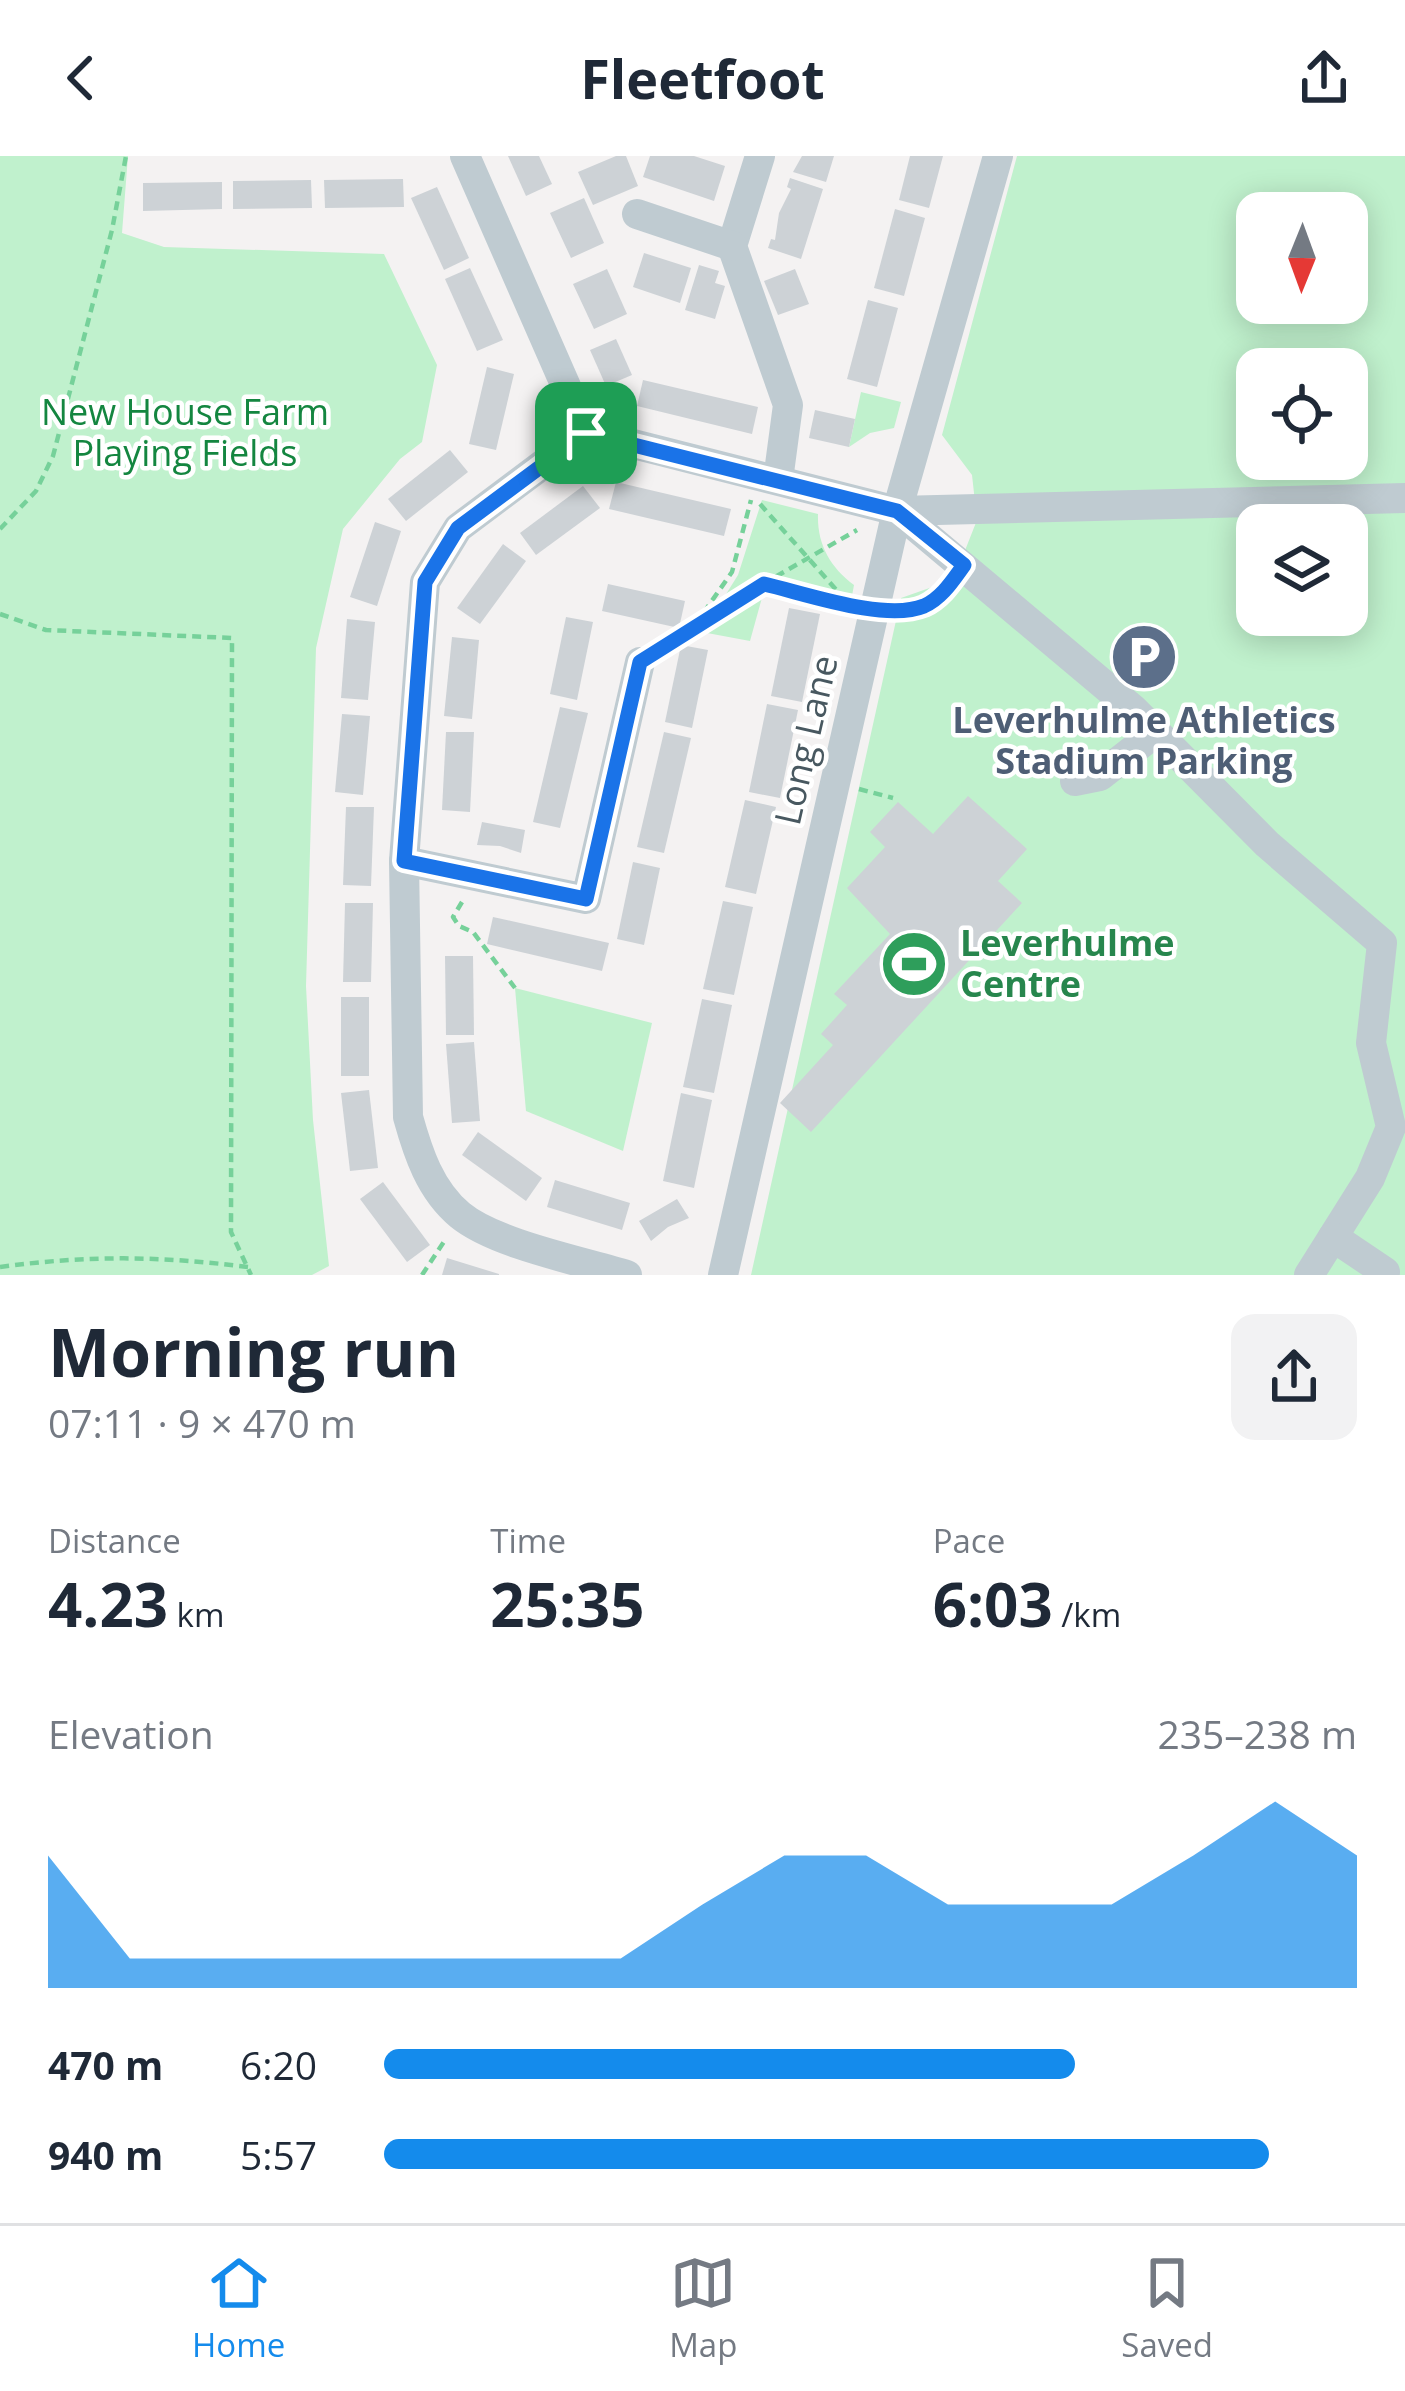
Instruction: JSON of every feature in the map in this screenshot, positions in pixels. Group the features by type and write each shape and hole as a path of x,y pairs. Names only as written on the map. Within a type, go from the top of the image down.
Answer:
{"street":[{"path":"465,156 586,433 765,488 895,510 1405,498"},
{"path":"760,156 732,246 788,405 765,488"},
{"name":"Long Lane","path":"723,1275 836,782 862,606 895,510 998,156"},
{"path":"637,214 732,246"},
{"path":"586,433 458,528 425,582 404,861 408,1117 418,1155 434,1185 460,1215 494,1234 627,1275"},
{"path":"895,510 1156,732 1268,844 1382,943 1371,1043 1391,1127 1370,1178 1309,1275"},
{"path":"404,861 586,899 640,662"},
{"path":"1075,781 1100,776 1156,732"},
{"path":"1333,1237 1385,1272"}],"path":[{"path":"0,528 36,491 53,456 112,230 125,156"},
{"path":"765,488 808,559 862,606"},
{"path":"691,630 732,572 765,488"},
{"path":"640,662 895,510"},
{"path":"764,584 897,610 928,604 964,565"},
{"path":"0,614 46,630 232,638 231,1232 249,1271"},
{"path":"836,782 892,798"},
{"path":"473,875 467,898 453,916 459,926 473,932 515,988"},
{"path":"422,1275 460,1215"},
{"path":"0,1267 65,1258 162,1256 249,1271"}],"green space":[{"name":"New House Farm Playing Fields","path":"0,156 128,156 122,233 164,247 384,254 437,365 422,442 400,459 343,529 316,648 306,986 313,1120 329,1266 312,1275 0,1275"},
{"path":"1017,156 1405,156 1405,1275 751,1275 901,598 938,585 964,553 977,520 972,475 942,435"},
{"path":"861,392 901,402 894,428 870,433 849,447"},
{"path":"762,500 818,514 827,554 854,585 849,612 763,594 750,641 691,630 723,599 738,575"},
{"path":"515,988 652,1023 623,1151 526,1111"}],"building":[{"path":"508,156 539,156 552,184 526,196"},
{"path":"626,156 638,186 593,205 578,172"},
{"path":"650,156 694,156 725,166 714,201 643,177"},
{"path":"802,156 834,156 826,182 793,172"},
{"path":"910,156 943,156 929,208 899,200"},
{"path":"790,178 823,189 801,259 768,248 771,239 775,240"},
{"path":"403,179 404,207 325,208 324,180"},
{"path":"311,180 312,208 233,209 233,181"},
{"path":"222,182 222,209 143,211 143,183"},
{"path":"437,187 469,258 444,270 411,198"},
{"path":"584,198 604,243 571,258 550,213"},
{"path":"895,209 925,218 904,296 874,288"},
{"path":"644,253 691,268 680,303 633,287"},
{"path":"699,265 719,271 715,283 725,286 715,319 685,310"},
{"path":"470,268 503,340 477,351 445,279"},
{"path":"607,269 627,314 594,329 573,284"},
{"path":"795,269 809,304 778,315 764,281"},
{"path":"868,300 898,308 877,387 847,379"},
{"path":"616,339 632,375 606,386 590,350"},
{"path":"487,367 514,374 496,450 469,444"},
{"path":"643,380 758,407 752,434 637,406"},
{"path":"815,410 855,419 849,447 809,438"},
{"path":"450,450 468,472 406,521 388,499"},
{"path":"616,482 731,509 724,536 609,509"},
{"path":"583,486 600,508 536,555 520,533"},
{"path":"375,522 401,531 377,606 350,597"},
{"path":"503,544 526,561 480,624 457,608"},
{"path":"608,584 685,601 679,628 602,611"},
{"path":"789,608 820,614 802,702 771,696"},
{"path":"566,617 593,622 577,700 550,694"},
{"path":"347,619 375,622 368,700 341,698"},
{"path":"452,637 479,640 472,719 444,716"},
{"path":"681,645 708,650 692,728 665,722"},
{"path":"767,704 798,710 780,798 749,792"},
{"path":"560,707 588,713 560,828 533,822"},
{"path":"342,714 370,716 363,795 335,792"},
{"path":"446,732 474,732 470,812 442,810"},
{"path":"664,732 691,738 664,853 637,847"},
{"name":"Leverhulme Centre","path":"968,796 1027,849 998,881 1022,903 811,1132 780,1103 833,1045 821,1034 847,1005 834,994 890,934 847,888 885,847 870,832 898,802 933,834"},
{"path":"745,800 776,807 756,894 725,887"},
{"path":"346,807 374,807 371,886 343,885"},
{"path":"482,822 525,830 521,853 477,845"},
{"path":"633,862 660,868 644,945 617,939"},
{"path":"723,901 753,907 734,995 703,989"},
{"path":"345,903 373,903 371,982 343,982"},
{"path":"493,917 609,943 602,971 487,944"},
{"path":"445,956 473,956 474,1035 446,1035"},
{"path":"341,997 369,997 369,1076 341,1076"},
{"path":"702,999 732,1005 714,1093 683,1087"},
{"path":"474,1042 480,1121 452,1123 446,1044"},
{"path":"369,1090 378,1168 350,1171 341,1093"},
{"path":"681,1093 712,1100 694,1188 663,1181"},
{"path":"478,1132 542,1178 526,1201 462,1155"},
{"path":"555,1180 630,1203 622,1230 547,1207"},
{"path":"383,1182 430,1245 407,1262 360,1199"},
{"path":"677,1199 689,1218 651,1241 639,1221"},
{"path":"447,1258 499,1274 499,1275 442,1275"}],"place":[{"name":"Leverhulme Athletics Stadium Parking","path":"1144,657"},
{"name":"Leverhulme Centre","path":"914,964"}],"route":[{"path":"586,433 897,511 964,565 945,590 913,609 875,609 764,584 640,662 586,899 404,861 425,582 458,528 586,433"}]}
